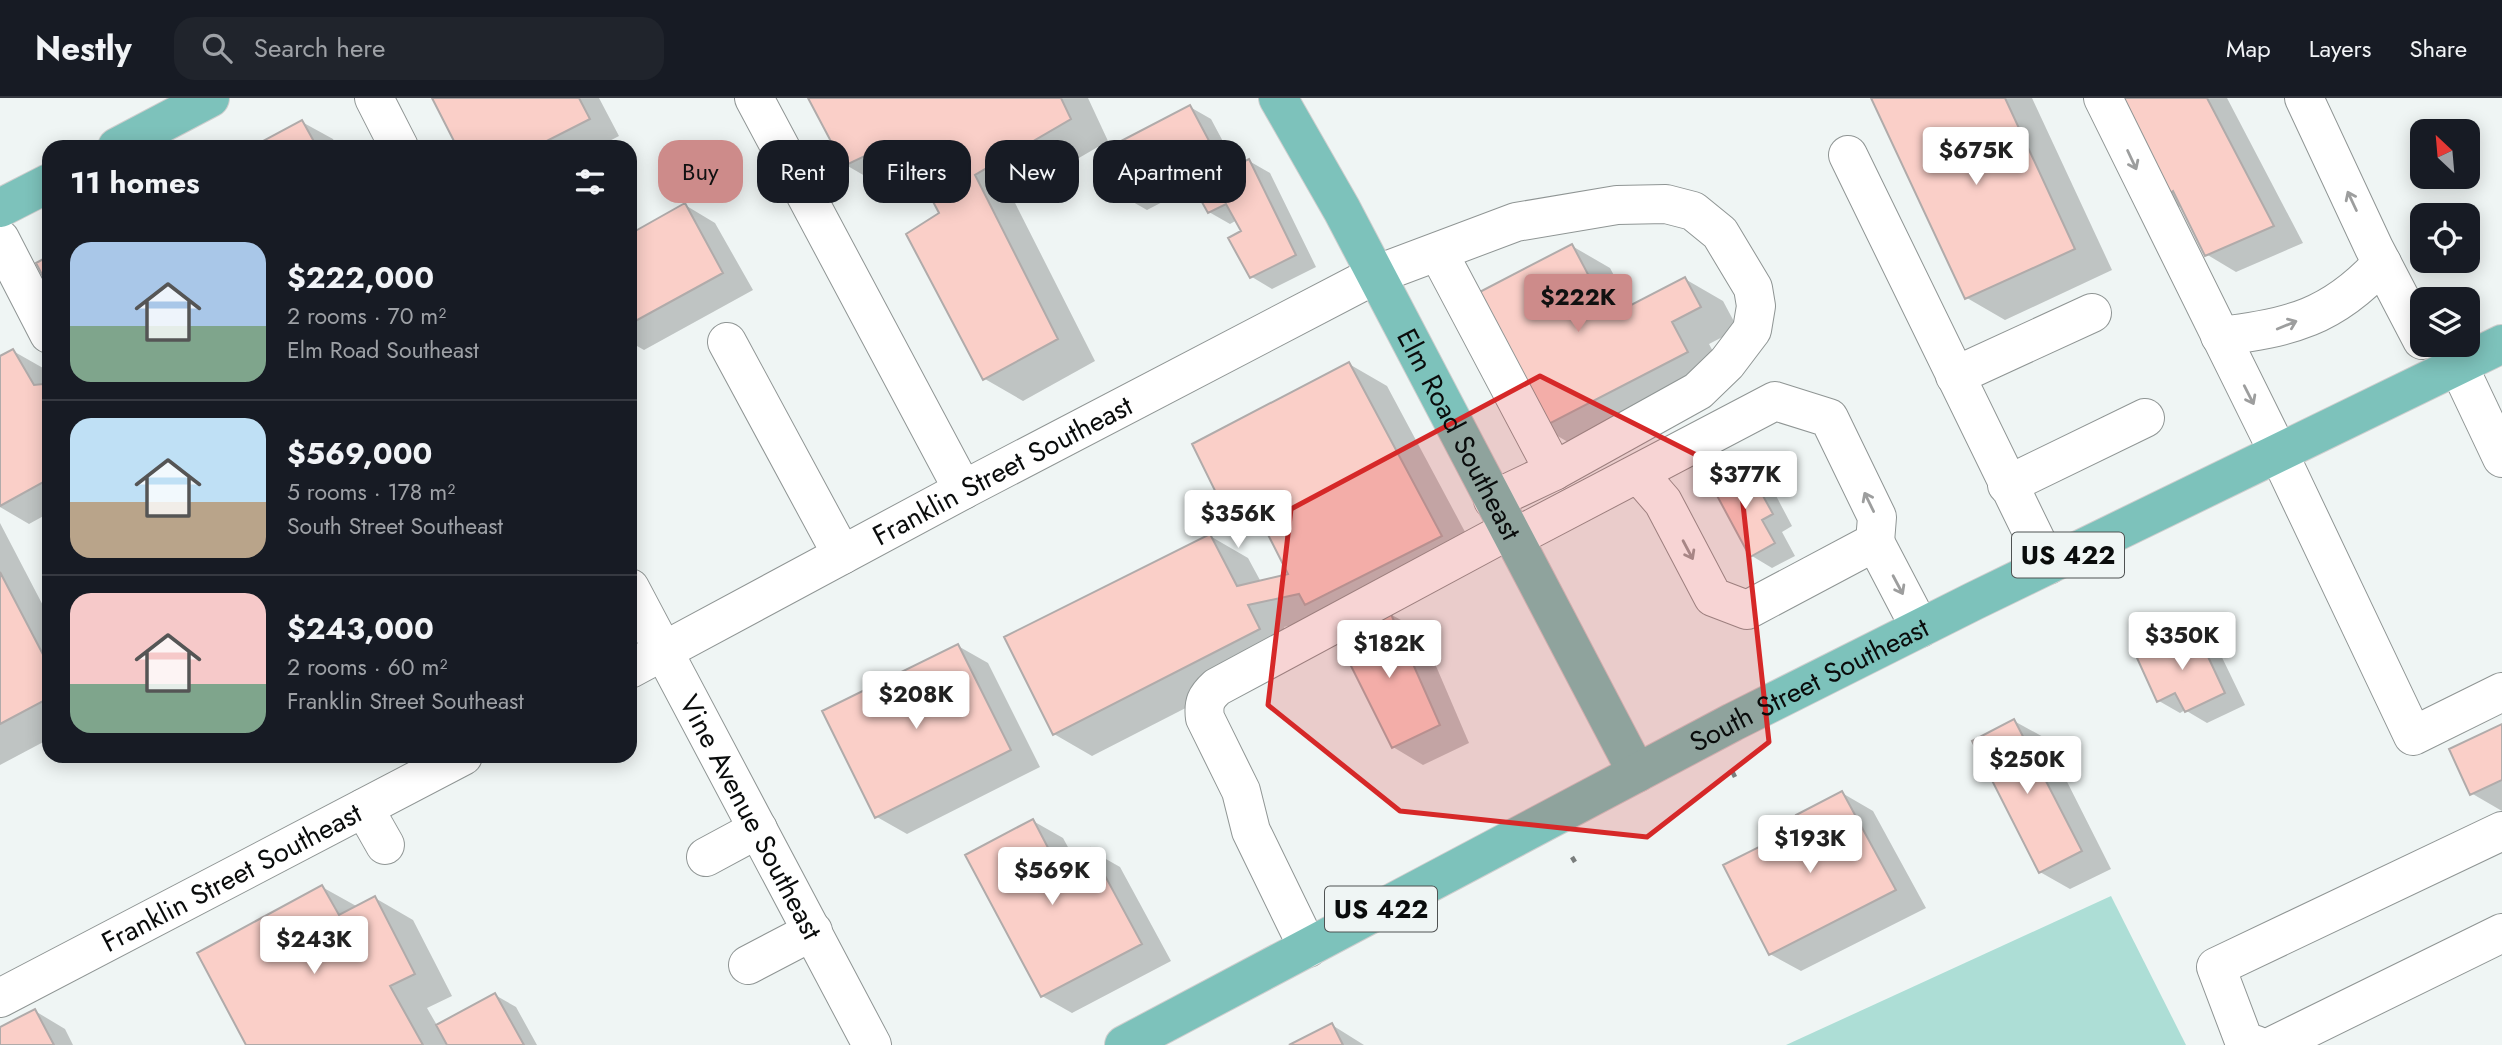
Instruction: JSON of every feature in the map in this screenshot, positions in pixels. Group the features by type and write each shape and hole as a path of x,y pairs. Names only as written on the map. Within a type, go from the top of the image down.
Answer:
{"main road":[{"path":"130,140 210,98"},
{"name":"Elm Road Southeast","path":"1278,98 1375,275 1637,773"},
{"path":"0,208 42,187"},
{"name":"South Street Southeast","path":"1124,1045 1637,773 1920,628 2279,454 2441,361 2502,344"}],"street":[{"path":"374,98 395,140"},
{"path":"754,98 963,490"},
{"path":"2103,98 2279,454 2413,736 2502,692"},
{"path":"2304,98 2410,317"},
{"path":"1847,155 2048,565"},
{"name":"Franklin Street Southeast","path":"646,660 963,490 1375,275 1516,222 1617,205 1666,204 1693,211 1720,233 1753,288 1756,306 1752,330 1727,363 1698,391 1554,471 1505,523"},
{"path":"0,239 42,320"},
{"path":"1438,252 1554,471"},
{"path":"2220,336 2276,330 2321,311 2357,290 2382,262"},
{"path":"1955,376 2092,313"},
{"path":"727,342 842,555"},
{"path":"2441,361 2502,458"},
{"path":"1308,948 1251,831 1241,791 1205,718 1203,706 1208,695 1217,687 1505,523 1638,473 1775,401 1829,418 1877,517 1875,542 1920,628"},
{"path":"2007,485 2145,418"},
{"path":"1638,473 1663,502 1713,597 1747,610 1875,542"},
{"name":"Vine Avenue Southeast","path":"637,620 646,660 758,830 872,1045"},
{"name":"Franklin Street Southeast","path":"0,998 450,763"},
{"path":"364,808 385,845"},
{"path":"706,857 758,830"},
{"path":"2256,1045 2244,1041 2216,967 2502,831"},
{"path":"748,965 813,931"},
{"path":"2274,1045 2502,933"}],"path":[{"path":"1732,771 1735,777"}],"highlighted area":[{"path":"1540,376 1740,477 1769,742 1647,837 1400,811 1268,705 1291,509"}],"green space":[{"path":"2111,896 2186,1045 1786,1045"}],"building":[{"path":"432,98 579,98 590,119 549,140 453,140"},
{"path":"808,98 1061,98 1071,119 1035,140 985,140 985,169 975,175 985,195 985,203 989,203 1058,339 983,380 906,234 939,213 934,203 971,203 971,140 863,140 863,157 849,164 849,140 830,140"},
{"path":"1871,98 2005,98 2075,249 1965,299"},
{"path":"2122,98 2207,98 2274,226 2205,256 2173,191 2163,199"},
{"path":"1190,105 1209,140 1123,140"},
{"path":"302,120 313,140 265,140"},
{"path":"1249,159 1296,255 1250,278 1228,238 1241,231 1226,204 1208,213 1202,203 1246,203 1246,160"},
{"path":"685,203 723,273 637,320 637,230"},
{"path":"1572,244 1610,316 1685,277 1701,307 1672,322 1688,352 1541,428 1472,296"},
{"path":"42,260 42,275 36,263"},
{"path":"13,349 34,385 42,384 42,483 0,506 0,356"},
{"path":"1349,362 1442,536 1305,605 1299,594 1248,605 1260,629 1053,735 1004,637 1210,534 1237,586 1288,574 1254,507 1228,517 1192,444"},
{"path":"1721,469 1731,488 1752,476 1773,514 1762,520 1775,543 1750,557 1707,477"},
{"path":"0,572 42,653 42,702 0,724"},
{"path":"1390,612 1440,725 1392,748 1337,638"},
{"path":"2196,631 2225,693 2185,712 2175,693 2157,702 2137,658"},
{"path":"958,644 1011,750 875,818 822,711"},
{"path":"2014,719 2082,851 2039,873 1972,741"},
{"path":"2502,724 2502,780 2470,795 2449,749"},
{"path":"1842,791 1896,890 1769,955 1723,865 1801,826 1796,815"},
{"path":"1033,819 1057,865 1090,848 1142,944 1041,997 965,855"},
{"path":"322,885 339,915 375,896 415,974 390,986 423,1045 246,1045 197,953"},
{"path":"495,993 524,1045 447,1045 436,1025"},
{"path":"35,1009 54,1045 0,1045 0,1027"},
{"path":"1332,1023 1343,1045 1289,1045"}]}
